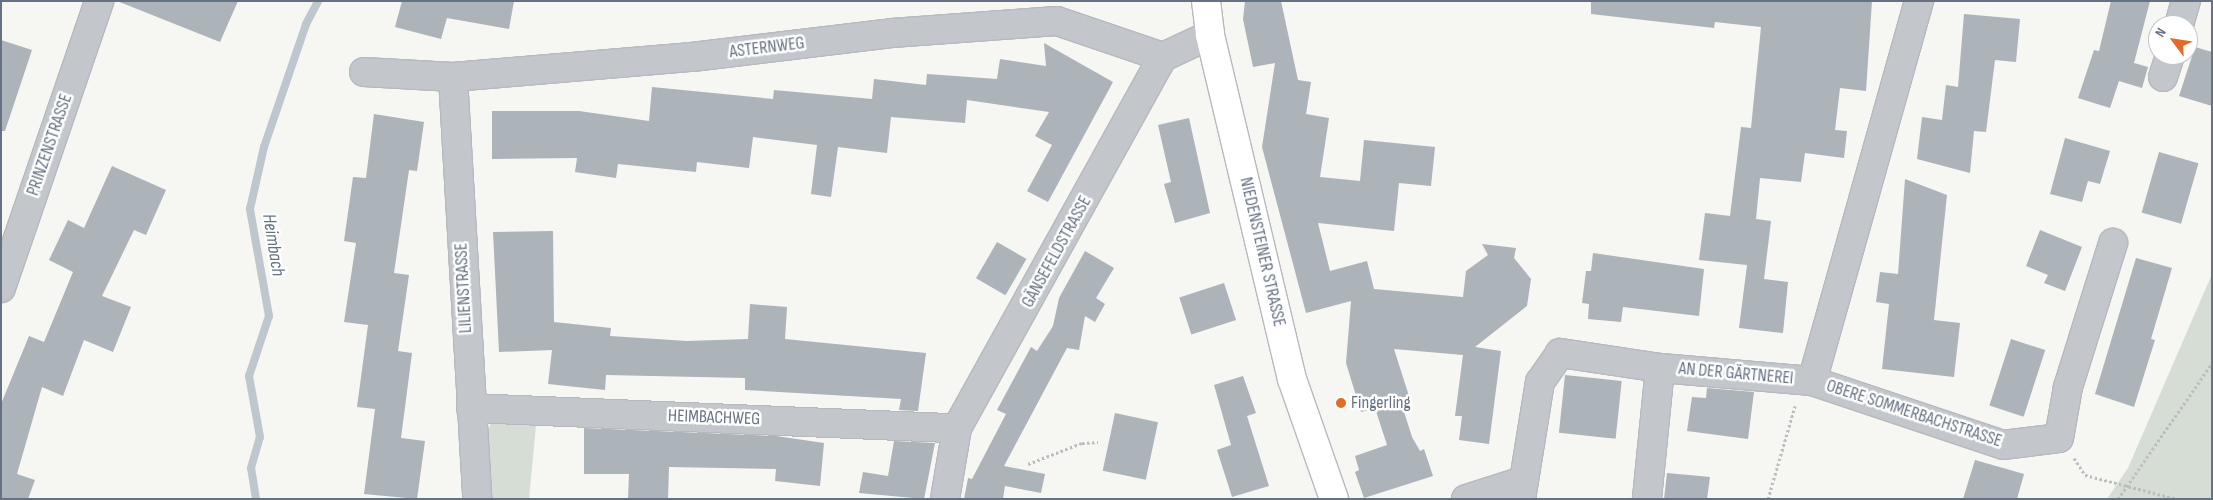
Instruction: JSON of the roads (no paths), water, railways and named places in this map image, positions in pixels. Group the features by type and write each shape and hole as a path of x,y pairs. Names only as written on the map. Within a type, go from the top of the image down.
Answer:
{"main road":[{"name":"NIEDENSTEINER STRASSE","path":"1206,1 1210,35 1292,379 1334,499"}],"street":[{"name":"PRINZENSTRASSE","path":"1,288 99,1"},
{"name":"OBERE SOMMERBACHSTRASSE","path":"1919,1 1812,381 2003,445 2059,438 2068,387 2113,242"},
{"path":"2182,15 2186,1"},
{"name":"ASTERNWEG","path":"364,72 453,77 692,57 892,33 1057,21 1163,56"},
{"path":"1163,56 1210,35"},
{"name":"GÄNSEFELDSTRASSE","path":"945,499 957,428 1163,56"},
{"name":"LILIENSTRASSE","path":"453,77 477,499"},
{"name":"AN DER GÄRTNEREI","path":"1466,499 1522,490 1540,382 1560,353 1660,368 1812,381"},
{"name":"AN DER GÄRTNEREI","path":"1646,499 1660,368"},
{"name":"HEIMBACHWEG","path":"471,408 957,428"}],"waterway":[{"name":"Heimbach","path":"256,499 251,468 260,437 249,376 269,316 250,209 264,147 306,24 318,1"}],"place":[{"name":"Fingerling","path":"1341,403"}]}
